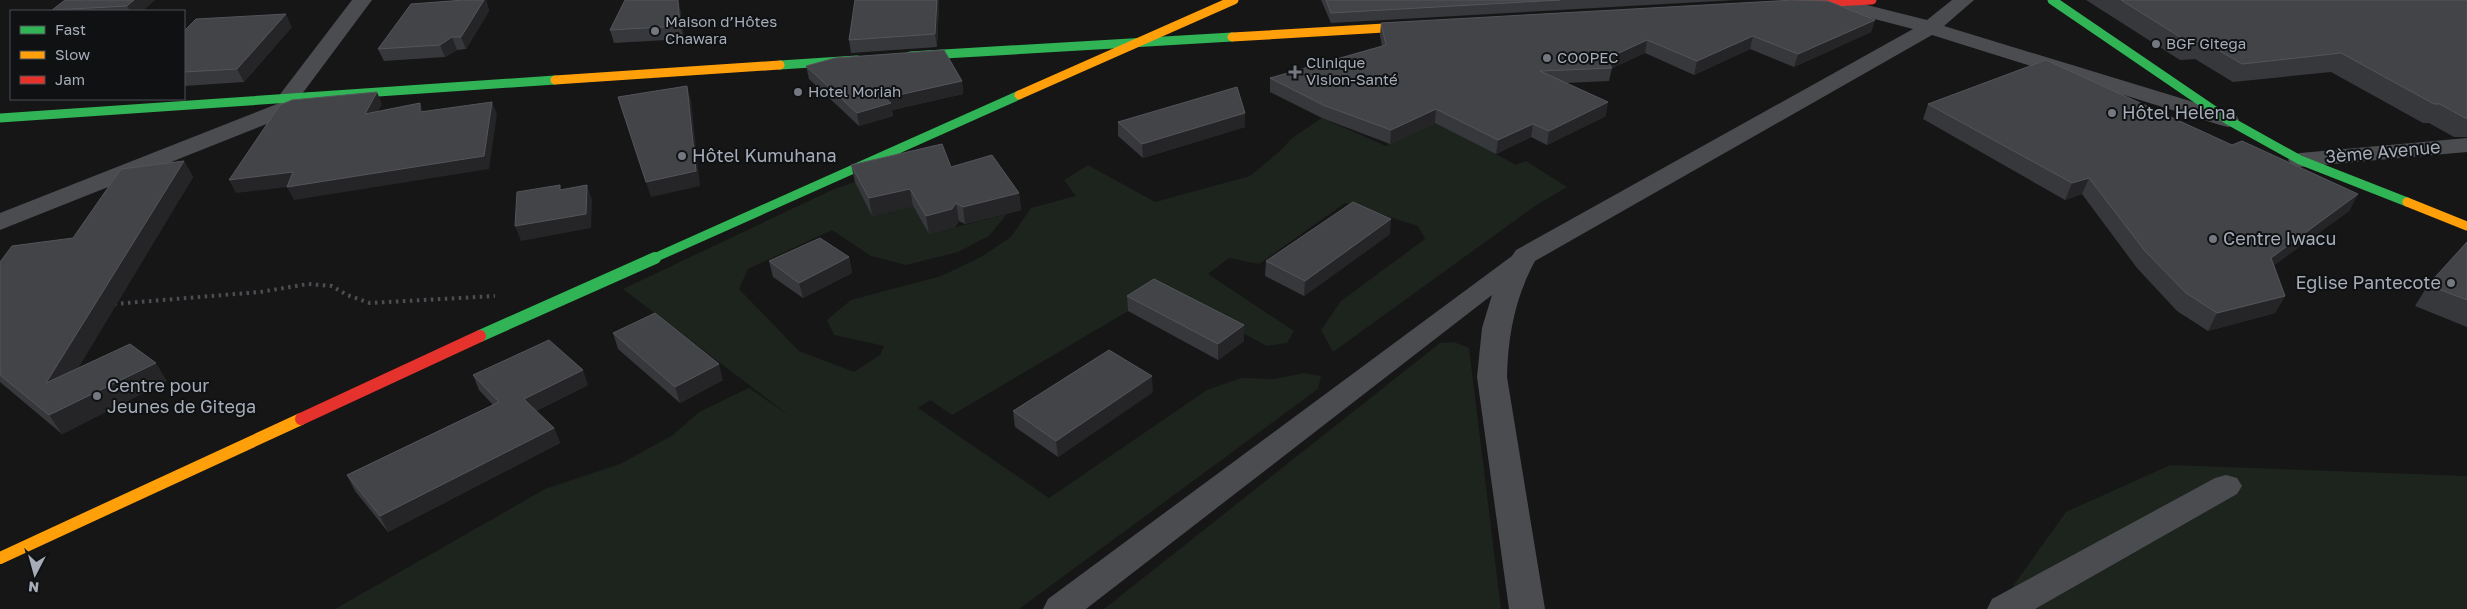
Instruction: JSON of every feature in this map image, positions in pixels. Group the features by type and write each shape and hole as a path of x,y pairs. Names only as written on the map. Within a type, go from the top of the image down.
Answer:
{"main road":[{"path":"0,558 581,290 1234,0"},
{"path":"1780,5 1872,0"},
{"path":"2052,0 2228,120 2300,160 2467,226"},
{"path":"900,57 1434,25"},
{"path":"0,118 870,59"}],"street":[{"path":"289,97 362,0"},
{"path":"1061,609 1525,256 1929,28 1964,0"},
{"path":"1780,5 1819,5 1854,8 1904,18 1929,28 2228,120"},
{"path":"0,222 317,95"},
{"name":"3ème Avenue","path":"2300,160 2467,144"},
{"path":"1525,256 1510,281 1501,308 1493,339 1492,377 1527,609"},
{"path":"2005,609 2226,486"}],"path":[{"path":"106,304 260,292 308,284 332,286 347,296 370,303 505,295"}],"shaded area":[{"path":"1459,108 1496,154 1516,165 1526,161 1567,187 1535,206 1333,352 1321,330 1341,301 1425,239 1418,226 1345,203 1259,264 1229,258 1208,274 1294,331 1287,343 1267,346 1160,289 1128,311 952,415 930,400 918,408 1049,498 1207,390 1241,378 1275,379 1304,373 1321,376 1318,389 1019,609 335,609 545,489 620,464 673,435 699,412 749,388 790,416 623,289 834,189 855,182 872,216 913,206 929,234 1007,214 989,236 958,252 906,265 871,256 832,230 748,269 739,289 799,351 854,372 880,355 884,346 834,335 827,320 851,300 941,276 981,257 1011,237 1031,208 1076,196 1064,180 1088,165 1155,202 1250,176 1280,151 1292,138 1322,118 1386,146"},
{"path":"1454,342 1469,348 1501,609 1104,609 1440,343"},
{"path":"2170,465 2467,476 2467,609 2017,609 2011,589 2066,512"}],"building":[{"path":"65,0 134,0 127,6 52,10"},
{"path":"484,0 461,37 452,37 440,45 378,49 411,4"},
{"path":"625,0 678,0 680,26 610,30"},
{"path":"855,0 937,0 935,34 849,40"},
{"path":"1326,0 1560,0 1331,13"},
{"path":"1794,0 1828,1 1875,20 1798,54 1753,36 1697,61 1647,40 1606,59 1612,68 1540,71 1608,102 1549,131 1533,124 1498,140 1436,109 1391,130 1323,105 1270,78 1386,45 1381,23"},
{"path":"2121,0 2467,0 2467,118 2440,104 2434,104 2341,53 2242,64 2203,41 2188,42"},
{"path":"286,14 237,69 185,72 185,30 196,19"},
{"path":"944,50 962,81 885,98 891,103 857,113 806,66 835,58"},
{"path":"2046,60 2232,145 2242,141 2358,194 2271,258 2285,296 2217,313 2186,293 2145,251 2089,178 2072,183 1928,104"},
{"path":"687,86 696,171 646,182 618,97"},
{"path":"1237,87 1245,113 1142,144 1118,122"},
{"path":"377,92 365,114 420,103 420,112 492,102 484,156 287,187 293,172 229,180 280,105 292,100"},
{"path":"942,144 951,167 992,155 1019,193 963,207 956,203 952,209 926,216 910,189 869,198 851,165"},
{"path":"184,161 46,383 130,344 156,363 49,415 0,375 0,262 12,246 73,238 121,169"},
{"path":"560,185 560,190 587,185 586,214 515,226 517,192"},
{"path":"1353,202 1391,219 1305,281 1266,261"},
{"path":"820,238 849,257 799,283 769,261"},
{"path":"2467,242 2467,300 2428,285"},
{"path":"1154,279 1244,325 1218,344 1127,296"},
{"path":"655,313 719,364 675,387 613,333"},
{"path":"549,340 583,370 524,399 554,428 380,516 347,475 499,402 473,375"},
{"path":"1109,350 1152,376 1056,441 1013,411"}],"traffic: fast":[{"path":"2052,0 2228,120 2300,160 2407,202"},
{"path":"910,56 1232,37"},
{"path":"780,65 857,60"},
{"path":"0,118 555,80"},
{"path":"480,336 1019,95"}],"traffic: slow":[{"path":"1019,95 1234,0"},
{"path":"1232,37 1418,26"},
{"path":"555,80 780,65"},
{"path":"2407,202 2467,226"},
{"path":"0,558 301,419"}],"traffic: jam":[{"path":"1796,4 1872,0"},
{"path":"301,419 480,336"}],"place":[{"name":"Maison d’Hôtes Chawara","path":"655,31"},
{"name":"BGF Gitega","path":"2156,44"},
{"name":"COOPEC","path":"1547,58"},
{"name":"Clinique Vision-Santé","path":"1295,72"},
{"name":"Hotel Moriah","path":"798,92"},
{"name":"Hôtel Helena","path":"2112,113"},
{"name":"Hôtel Kumuhana","path":"682,156"},
{"name":"Centre Iwacu","path":"2213,239"},
{"name":"Eglise Pantecote","path":"2451,283"},
{"name":"Centre pour Jeunes de Gitega","path":"97,396"}]}
